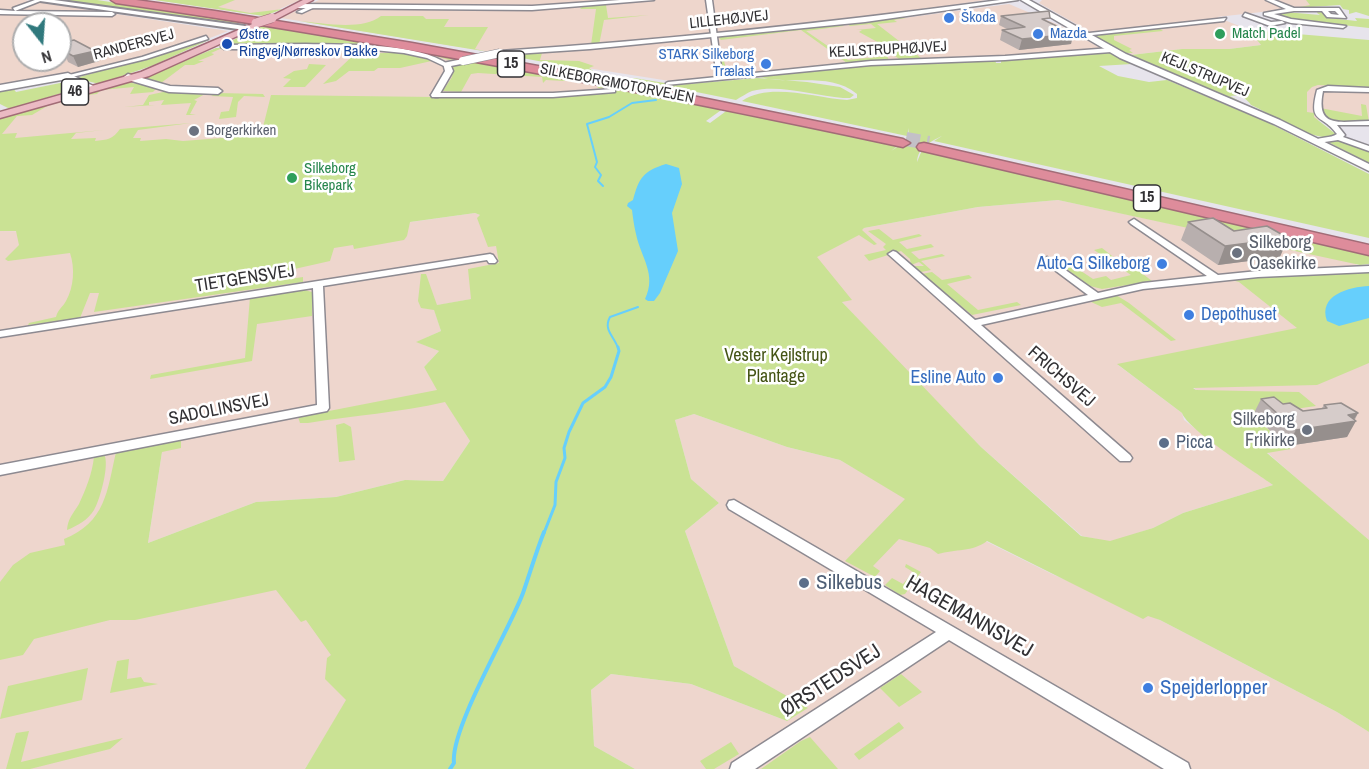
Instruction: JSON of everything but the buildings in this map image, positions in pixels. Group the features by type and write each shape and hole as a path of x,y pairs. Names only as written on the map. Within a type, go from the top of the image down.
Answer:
{"highway":[{"name":"SILKEBORGMOTORVEJEN","path":"116,0 318,30 492,60 905,141 517,61 138,0"},
{"name":"15","path":"1369,243 926,145 1369,250"}],"main road":[{"path":"38,0 208,24 250,27"},
{"name":"46","path":"0,115 130,78 184,58 272,17 306,4"},
{"name":"46","path":"130,78 250,27"}],"street":[{"path":"2,13 38,0"},
{"path":"306,4 532,8 651,0"},
{"path":"709,0 719,75 724,78"},
{"name":"LILLEHØJVEJ","path":"446,64 500,53 714,35 878,18 1015,0"},
{"name":"KEJLSTRUPVEJ","path":"1024,0 1111,50 1318,141 1369,168"},
{"path":"1269,0 1295,9"},
{"path":"1323,8 1295,9 1266,14 1292,21 1343,27"},
{"path":"2,13 112,14"},
{"path":"1245,15 1270,24 1292,21"},
{"name":"KEJLSTRUPVEJ","path":"1083,34 1224,19"},
{"name":"RANDERSVEJ","path":"0,88 68,76 144,58 206,38"},
{"path":"224,47 389,49 421,53 446,64 449,72 435,95"},
{"name":"KEJLSTRUPHØJVEJ","path":"668,84 871,63 1005,58 1111,50"},
{"name":"RANDERSVEJ","path":"68,76 93,88"},
{"path":"130,78 169,89 218,92"},
{"path":"1339,138 1341,135 1339,131 1318,115 1316,102 1320,90 1328,88 1369,90"},
{"path":"435,95 553,95 606,90"},
{"path":"1327,123 1369,123"},
{"path":"1318,141 1339,138 1369,149"},
{"path":"1134,222 1216,278"},
{"name":"FRICHSVEJ","path":"893,254 1125,458"},
{"name":"TIETGENSVEJ","path":"0,334 490,256 492,261"},
{"path":"1047,260 1094,295"},
{"path":"972,324 1094,295 1143,286 1216,278 1369,269"},
{"name":"SADOLINSVEJ","path":"0,470 323,408 318,284"},
{"name":"HAGEMANNSVEJ","path":"734,505 1180,769"},
{"name":"ØRSTEDSVEJ","path":"739,769 949,632"}],"shaded area":[{"path":"0,0 24,0 228,31 184,48 105,69 0,90"},
{"path":"156,0 300,0 264,16"},
{"path":"319,0 986,0 859,19 601,45 491,52 281,18"},
{"path":"1042,0 1332,0 1342,3 1217,17 1249,30 1261,45 1229,49 1182,49 1131,55 1039,3"},
{"path":"1009,4 1068,29 1102,49 1024,56 849,62 676,82 530,59 534,51 873,22"},
{"path":"223,46 398,48 467,63 558,76 614,88 615,93 264,135 140,147 0,150 0,118 149,77"},
{"path":"1304,84 1369,87 1369,119 1315,120 1296,102"},
{"path":"1058,200 1352,262 1369,272 1369,540 1193,387 1196,386 1118,365 1182,413 1184,420 1273,485 1183,513 1153,528 1110,542 1082,536 981,447 842,302 805,256 864,228 978,207"},
{"path":"475,213 503,224 512,261 472,299 433,306 441,331 417,342 439,351 424,367 470,441 443,481 405,480 336,497 256,502 148,543 162,452 97,535 66,542 36,633 140,592 418,583 305,769 0,769 0,231 74,232 107,261 95,312 233,247"},
{"path":"694,414 787,447 840,460 937,517 1054,575 1160,620 1337,712 1369,732 1369,769 635,769 594,746 591,690 611,674 691,684 787,721 807,708 734,666 685,531 719,503 691,479 675,420"}],"green space":[{"path":"51,0 97,0 250,23 226,24"},
{"path":"155,0 235,0 218,7 250,13 283,9 264,16"},
{"path":"1306,0 1369,0 1369,16 1356,12 1349,14 1349,10 1343,9 1340,5 1296,8 1310,5"},
{"path":"606,5 608,18 649,15 604,20 599,45 591,45 596,9 580,9"},
{"path":"1309,10 1321,10 1328,18 1357,21 1355,18 1369,19 1369,28 1298,20 1272,14 1285,12 1320,15 1318,11"},
{"path":"381,16 423,16 426,19 449,19 444,27 488,27 475,49 489,52 299,21 353,25 373,21"},
{"path":"906,18 894,20 897,22 877,24 921,58 919,60 899,59 891,53 901,51 890,44 883,45 859,32 862,30 856,30 876,28 871,24 850,26 846,23"},
{"path":"841,24 844,26 806,31 848,60 887,56 889,60 731,76 722,73 719,53 722,53 726,69 730,73 847,63 801,30 721,40 719,38 725,35"},
{"path":"265,25 464,58 449,60 422,52 392,48 238,44 218,47"},
{"path":"1160,29 1163,31 1114,36 1114,40 1132,49 1129,50 1133,53 1125,53 1093,36"},
{"path":"1249,30 1369,40 1369,87 1318,85 1307,92 1307,112 1314,113 1314,117 1337,135 1328,137 1306,132 1251,105 1242,97 1230,96 1241,102 1131,55 1182,49 1229,49 1261,45"},
{"path":"211,39 154,65 99,84 76,78"},
{"path":"216,48 233,48 220,49 211,53 213,55 198,61 204,61 194,65 185,65 161,83 174,86 165,86 142,78"},
{"path":"262,48 319,49 312,55 304,57 252,56"},
{"path":"360,49 381,50 365,50 363,54 405,52 436,60 400,68 349,71 336,81 323,84"},
{"path":"568,50 542,53 540,60 579,61 594,66 589,68 593,71 500,54"},
{"name":"Vester Kejlstrup Plantage","path":"1110,53 1132,64 1099,66 1118,76 1149,82 1167,80 1267,122 1369,174 1369,238 934,141 942,136 929,143 922,149 917,162 922,150 1369,254 1369,264 1360,265 1058,200 978,207 864,228 862,230 877,244 874,245 859,235 817,257 852,300 842,302 981,447 1081,536 1110,541 1153,528 1183,513 1273,485 1208,440 1182,413 1117,364 1297,328 1239,282 1228,279 1369,272 1369,363 1317,385 1193,388 1196,390 1299,392 1316,406 1252,415 1291,449 1267,453 1369,540 1369,732 1337,712 1160,620 1148,616 1143,619 987,541 970,549 938,554 930,548 899,539 873,566 880,571 875,577 845,561 905,499 840,460 787,447 694,414 675,420 691,479 719,503 685,531 734,666 808,708 787,721 691,684 611,674 591,690 594,746 635,769 305,769 346,700 325,679 327,658 331,655 306,620 301,622 276,590 135,620 110,620 34,639 23,655 0,660 0,582 13,565 30,553 65,545 64,539 89,524 97,514 107,492 116,452 181,438 181,448 162,452 148,543 256,502 336,497 405,480 443,481 470,441 445,402 308,423 300,423 298,417 437,390 424,367 439,351 416,342 441,331 434,310 421,308 418,301 421,274 426,274 437,305 471,299 468,269 499,263 496,246 488,247 477,218 480,215 475,213 410,222 404,240 354,249 353,245 334,248 330,261 290,270 289,279 303,277 303,282 94,312 99,293 90,293 80,318 28,325 56,317 71,290 73,265 70,253 8,261 5,259 19,245 16,231 0,231 0,117 127,82 157,88 153,92 130,94 134,87 101,90 97,94 79,96 49,105 32,115 17,116 2,134 17,133 15,138 104,130 76,133 71,139 96,138 95,141 109,138 120,129 191,123 138,130 133,138 141,138 140,141 166,139 183,141 261,135 271,95 517,98 615,92 614,89 598,88 595,83 724,108 706,121 710,123 729,109 899,145 891,151 901,144 906,139 909,132 909,128 907,136 742,101 753,95 779,92 847,100 857,98 857,94 835,83 760,77 860,65 995,60 996,63 1001,63 1001,60"},
{"path":"474,60 567,77 565,81 546,80 543,83 542,77 478,73 471,74 461,92 443,91 452,77 453,66"},
{"path":"309,64 326,65 305,87 283,87 291,79 283,78 294,71 307,69"},
{"path":"758,78 840,87 854,95 850,98 843,98 763,89 752,91 736,100 632,79 677,85"},
{"path":"70,81 81,87 10,109 0,104 0,90 13,88 16,92"},
{"path":"168,91 205,94 194,100 197,101 190,114 196,115 186,115 191,103 161,105 164,100 149,102 149,105 155,105 124,107 143,105 149,95"},
{"path":"217,93 263,94 265,97 244,96 238,102 236,117 219,119 221,112 229,111 233,97 211,96"},
{"path":"1361,104 1366,105 1369,122 1325,120 1320,108 1362,116"},
{"path":"1341,140 1369,150 1369,163 1328,142"},
{"path":"879,229 893,240 919,234 922,236 899,242 907,249 931,244 934,247 911,252 919,259 942,254 945,256 921,261 931,270 921,272 912,266 924,266 919,262 911,265 910,259 901,251 869,261 864,255 886,250 883,247 886,244 868,231"},
{"path":"1102,248 1116,259 1122,258 1152,281 1102,289 1090,286 1061,265 1075,262 1077,263 1072,265 1093,279 1106,276 1111,280 1131,275 1094,250"},
{"path":"932,272 942,280 969,275 972,278 947,284 978,310 1017,302 1021,305 972,315 922,274"},
{"path":"301,289 312,292 312,316 257,324 252,361 150,379 151,375 245,358 250,297"},
{"path":"1116,295 1176,340 1171,341 1121,303 1102,307 1089,301"},
{"path":"344,423 351,427 355,460 339,462 336,425"},
{"path":"104,454 105,473 92,514 67,530 86,487 94,457 83,459 86,456"},
{"path":"906,564 921,572 905,594 900,595 885,585 892,578 903,584 913,572 905,567"},
{"path":"129,659 127,679 141,677 144,682 158,684 110,693 117,661"},
{"path":"88,668 82,700 0,719 8,686"},
{"path":"901,674 922,692 899,707 880,688"},
{"path":"899,722 904,728 859,760 854,754"},
{"path":"29,731 21,762 123,738 110,749 30,769 6,769 16,733"},
{"path":"810,737 838,769 761,769 801,741"},
{"path":"731,742 739,754 714,769 706,769 700,761"}],"water":[{"path":"666,164 679,168 682,184 672,213 678,251 660,293 654,301 648,301 645,299 649,274 638,243 632,210 627,206 633,200 643,176 652,169"},
{"path":"1369,286 1369,318 1339,326 1327,321 1325,312 1327,305 1337,294 1353,288"}],"waterway":[{"path":"603,186 598,181 601,175 595,167 597,162 587,124 609,117 632,103 656,100"},
{"path":"618,348 608,329 610,317 638,307"},
{"path":"544,533 555,505 556,482 565,458 564,448 569,432 583,403 605,387 611,377 619,351 618,347"},
{"path":"450,769 454,763 455,747 470,704 516,610 544,532"}],"tunnel":[{"path":"906,139 929,143"}],"place":[{"name":"Škoda","path":"949,18"},
{"name":"Mazda","path":"1038,34"},
{"name":"Match Padel","path":"1220,34"},
{"name":"Østre Ringvej/Nørreskov Bakke","path":"227,44"},
{"name":"STARK Silkeborg Trælast","path":"766,64"},
{"name":"Borgerkirken","path":"194,131"},
{"name":"Silkeborg Bikepark","path":"292,178"},
{"name":"Silkeborg Oasekirke","path":"1237,253"},
{"name":"Auto-G Silkeborg","path":"1162,264"},
{"name":"Depothuset","path":"1189,315"},
{"name":"Esline Auto","path":"998,378"},
{"name":"Silkeborg Frikirke","path":"1307,430"},
{"name":"Picca","path":"1164,443"},
{"name":"Silkebus","path":"804,583"},
{"name":"Spejderlopper","path":"1148,688"}]}
